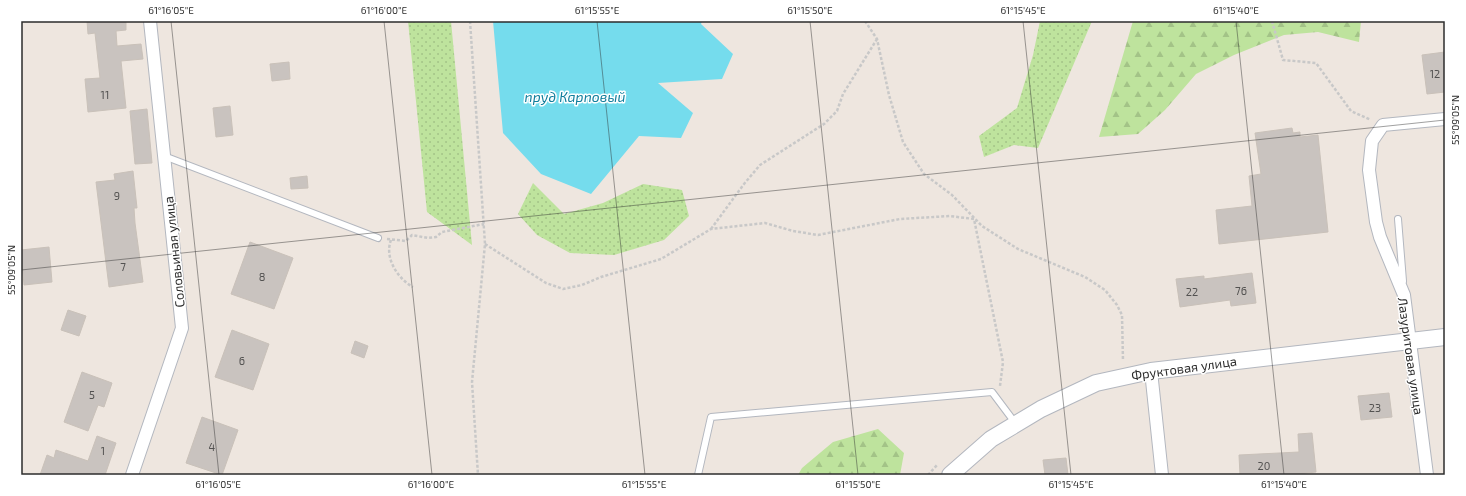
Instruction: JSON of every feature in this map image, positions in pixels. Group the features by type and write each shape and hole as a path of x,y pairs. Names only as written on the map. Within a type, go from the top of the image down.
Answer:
{"street":[{"name":"Соловьиная улица","path":"132,475 182,328 150,21"},
{"path":"1383,125 1445,119"},
{"name":"Лазуритовая улица","path":"1383,125 1372,141 1369,170 1376,222 1380,237 1404,295 1427,475"},
{"name":"Фруктовая улица","path":"950,475 991,439 1041,409 1096,383 1151,371 1445,337"},
{"path":"1151,371 1162,475"}],"lane":[{"path":"164,156 378,238"},
{"path":"1398,219 1404,295"},
{"path":"698,475 711,417 992,392 1016,424"}],"path":[{"path":"470,21 485,244 472,382 478,475"},
{"path":"865,21 877,39 889,95 903,142 924,174 952,195 974,219 1018,249 1084,277 1105,290 1117,305 1122,315 1123,362"},
{"path":"1272,21 1283,60 1316,63 1351,111 1383,125"},
{"path":"485,244 546,283 563,289 582,285 661,259 711,229 760,165 824,124 837,111 843,94 877,39"},
{"path":"711,229 766,223 792,231 818,235 900,219 950,216 974,219"},
{"path":"974,219 1003,362 999,401"},
{"path":"378,238 406,241 412,235 428,238 436,237 442,232 484,224"},
{"path":"391,240 389,246 390,255 395,271 406,283 414,288"}],"green space":[{"path":"408,21 451,21 472,245 427,212"},
{"path":"1040,21 1092,21 1038,148 1014,145 984,157 979,136 1017,108 1033,55"},
{"path":"1133,21 1361,21 1359,42 1318,32 1284,35 1234,55 1196,74 1165,110 1138,134 1099,137"},
{"path":"533,183 564,214 603,203 643,184 682,190 689,216 664,240 614,255 570,253 537,235 518,214"},
{"path":"878,429 904,453 900,475 798,475 802,468 833,442"}],"water":[{"name":"пруд Карповый","path":"493,21 702,21 701,24 733,54 722,79 658,83 693,113 681,138 639,136 591,194 541,174 503,133"}],"building":[{"path":"87,21 126,21 126,30 116,31 117,46 141,44 143,59 121,61 126,108 88,112 85,79 100,78 95,33 88,34"},
{"path":"1445,52 1445,92 1427,94 1422,55"},
{"path":"289,62 290,79 272,81 270,64"},
{"path":"230,106 233,135 216,137 213,108"},
{"path":"147,109 152,163 135,164 130,111"},
{"path":"1292,128 1293,133 1300,132 1300,137 1318,135 1328,232 1219,244 1216,210 1252,206 1249,176 1261,174 1255,133"},
{"path":"133,171 137,208 134,208 135,223 143,282 109,287 96,182 115,180 114,174"},
{"path":"307,176 308,188 291,189 290,178"},
{"path":"250,242 293,258 274,309 231,294"},
{"path":"49,247 52,282 24,285 21,250"},
{"path":"1252,273 1256,303 1231,306 1230,300 1180,307 1176,279 1204,276 1204,279"},
{"path":"68,310 86,316 79,336 61,330"},
{"path":"232,330 269,344 253,390 215,377"},
{"path":"355,341 368,346 364,358 351,353"},
{"path":"82,372 112,383 104,407 98,405 88,431 64,422"},
{"path":"1389,393 1392,417 1361,420 1358,396"},
{"path":"202,417 238,430 222,475 186,463"},
{"path":"1312,433 1316,472 1288,475 1240,475 1239,455 1299,452 1298,434"},
{"path":"97,436 116,443 105,475 40,475 47,455 54,458 56,450 88,461"},
{"path":"1066,458 1068,475 1045,475 1043,460"}]}
